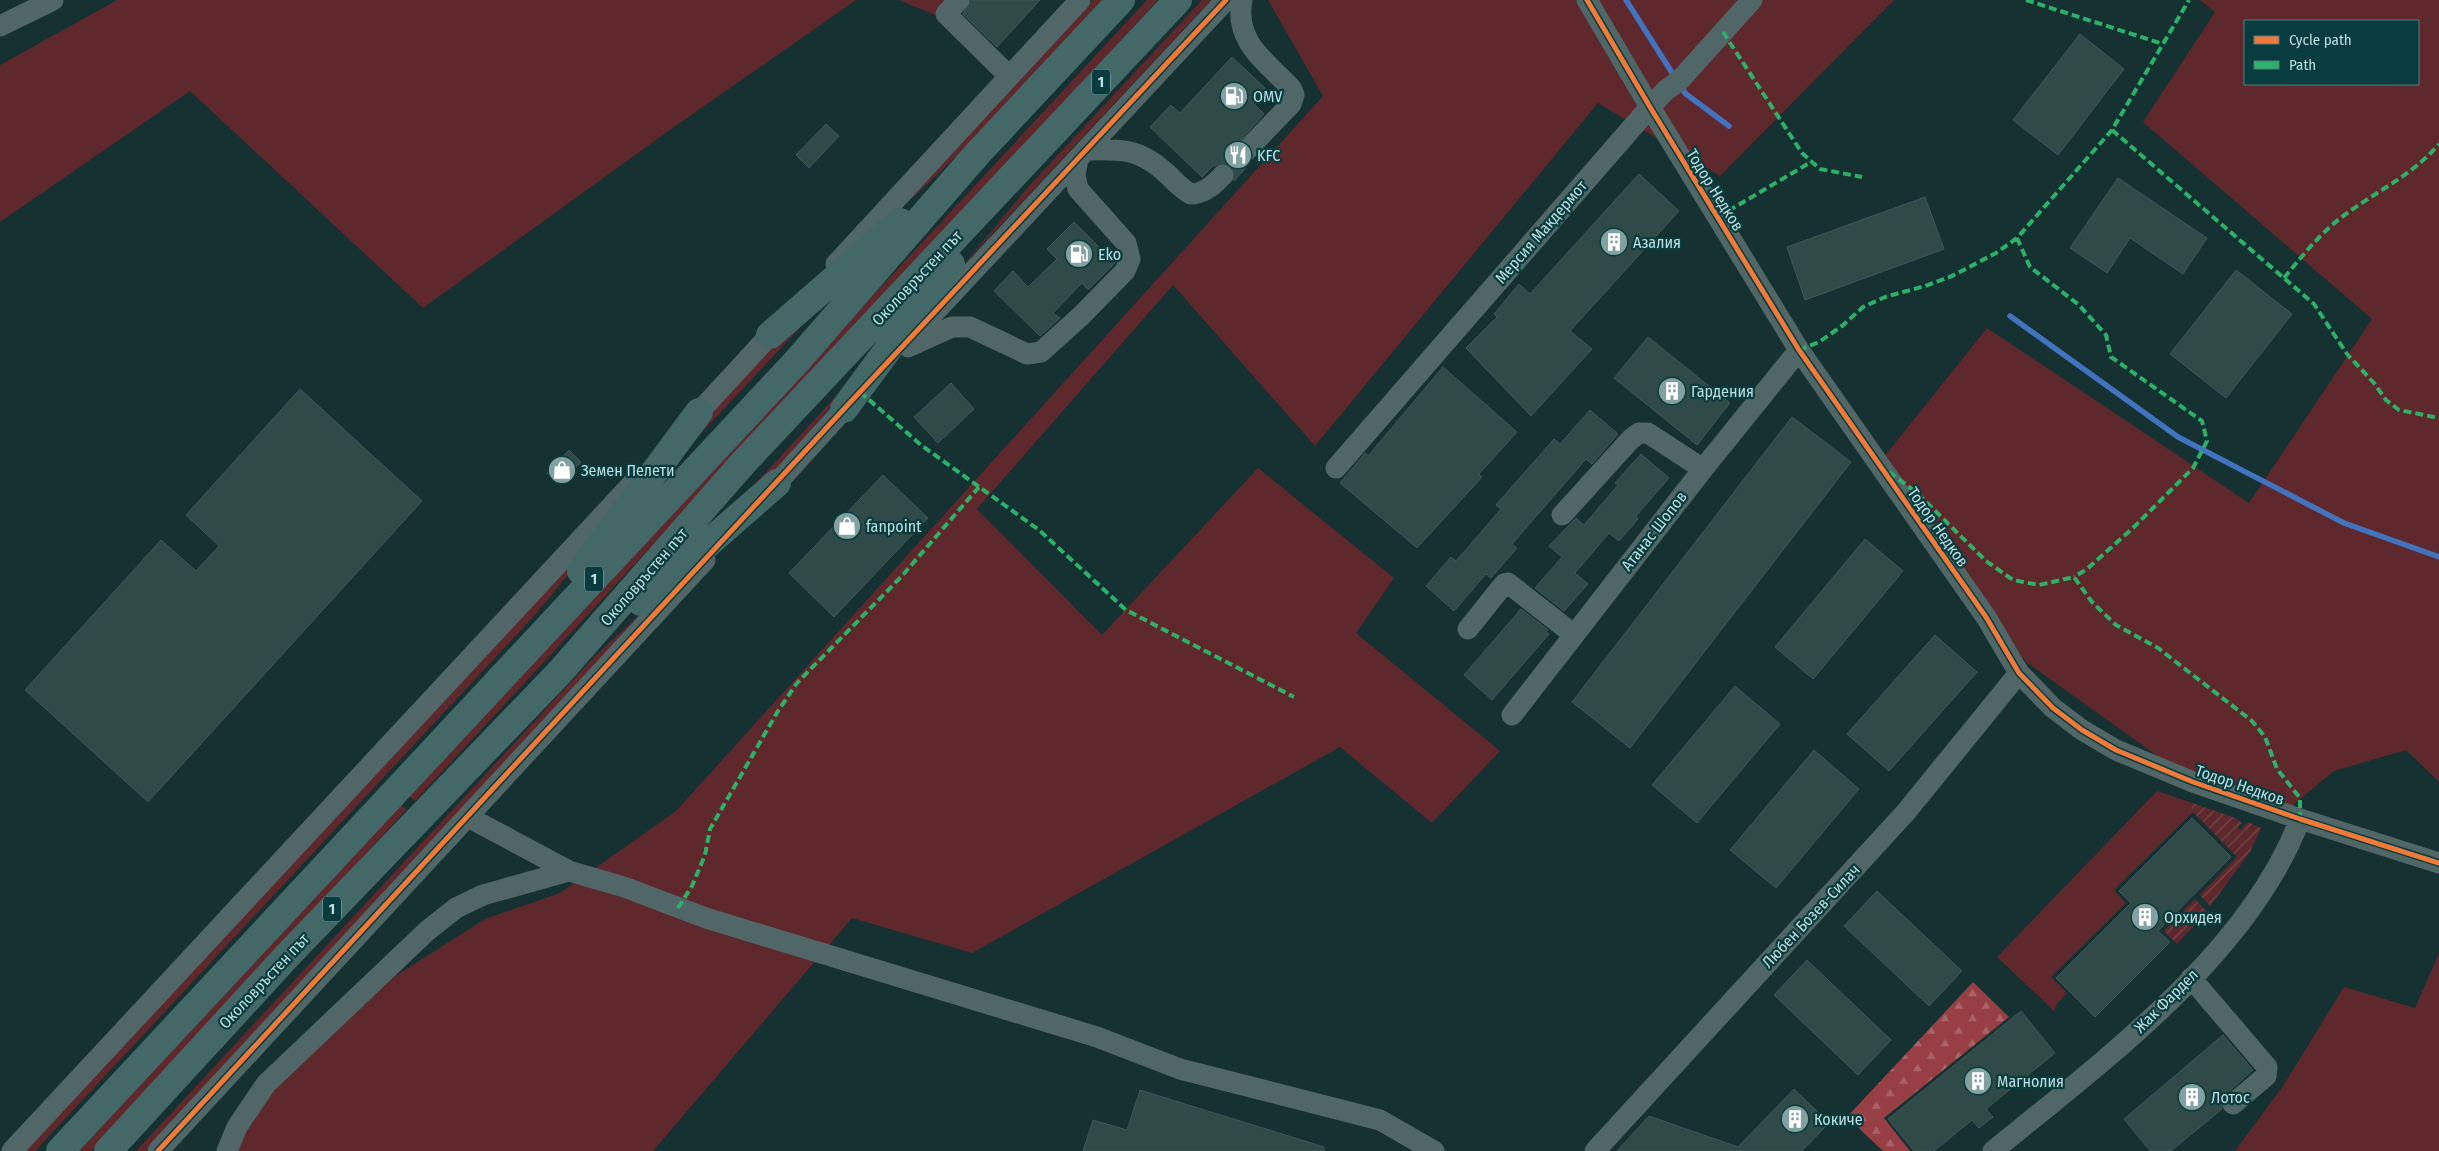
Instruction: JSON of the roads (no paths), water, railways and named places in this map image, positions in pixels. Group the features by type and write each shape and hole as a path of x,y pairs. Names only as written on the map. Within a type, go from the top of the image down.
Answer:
{"highway":[{"name":"Околовръстен път","path":"60,1151 798,361 978,153 1121,0"},
{"name":"Околовръстен път","path":"108,1151 287,956 560,672 744,462 1178,0"},
{"path":"770,336 978,153"},
{"path":"844,409 1025,164"},
{"path":"500,680 700,412"},
{"path":"560,672 777,483"}],"street":[{"path":"0,26 54,0"},
{"path":"958,0 946,14 1009,76"},
{"path":"12,1151 700,412 1080,0"},
{"path":"158,1151 844,409 1226,0"},
{"path":"1242,0 1241,17 1243,32 1249,45 1291,88 1294,95 1291,104 1244,153"},
{"name":"Тодор Недков","path":"1588,0 1650,107 1800,350 1986,617 2018,673 2053,708 2082,730 2116,750 2193,782 2300,819 2439,863"},
{"name":"Мерсия Макдермот","path":"1336,468 1650,107 1686,73 1752,0"},
{"path":"1082,155 1109,149 1134,152 1152,160 1191,194 1198,194 1214,185 1223,175"},
{"path":"899,351 952,327 970,327 1027,354 1041,352 1082,315 1125,271 1130,259 1126,243 1078,189 1075,175 1082,155"},
{"name":"Атанас Шопов","path":"1512,715 1703,469 1800,350"},
{"path":"1562,515 1631,439 1639,433 1648,433 1703,469"},
{"path":"1468,629 1504,584 1508,583 1573,634"},
{"name":"Любен Бозев-Силач","path":"1595,1151 1906,812 2018,673"},
{"path":"468,817 569,872 624,887 706,918 1097,1037 1180,1069 1380,1120 1434,1151"},
{"name":"Жак Фардел","path":"1994,1151 2152,1018 2191,978 2236,927 2278,870 2300,819"},
{"path":"227,1151 237,1127 266,1084 428,931 456,908 483,896 569,872"},
{"path":"2191,978 2267,1067 2266,1076 2233,1104"}],"waterway":[{"path":"1626,0 1676,79"},
{"path":"1680,86 1686,94 1729,126"},
{"path":"2010,316 2178,437 2344,523 2439,557"}],"tunnel":[{"path":"1223,175 1244,153"}],"place":[{"name":"OMV","path":"1234,96"},
{"name":"KFC","path":"1238,155"},
{"name":"Азалия","path":"1614,242"},
{"name":"Eko","path":"1079,254"},
{"name":"Гардения","path":"1672,391"},
{"name":"Земен Пелети","path":"562,470"},
{"name":"fanpoint","path":"847,526"},
{"name":"Орхидея","path":"2145,917"},
{"name":"Магнолия","path":"1978,1081"},
{"name":"Лотос","path":"2192,1097"},
{"name":"Кокиче","path":"1795,1119"}]}
